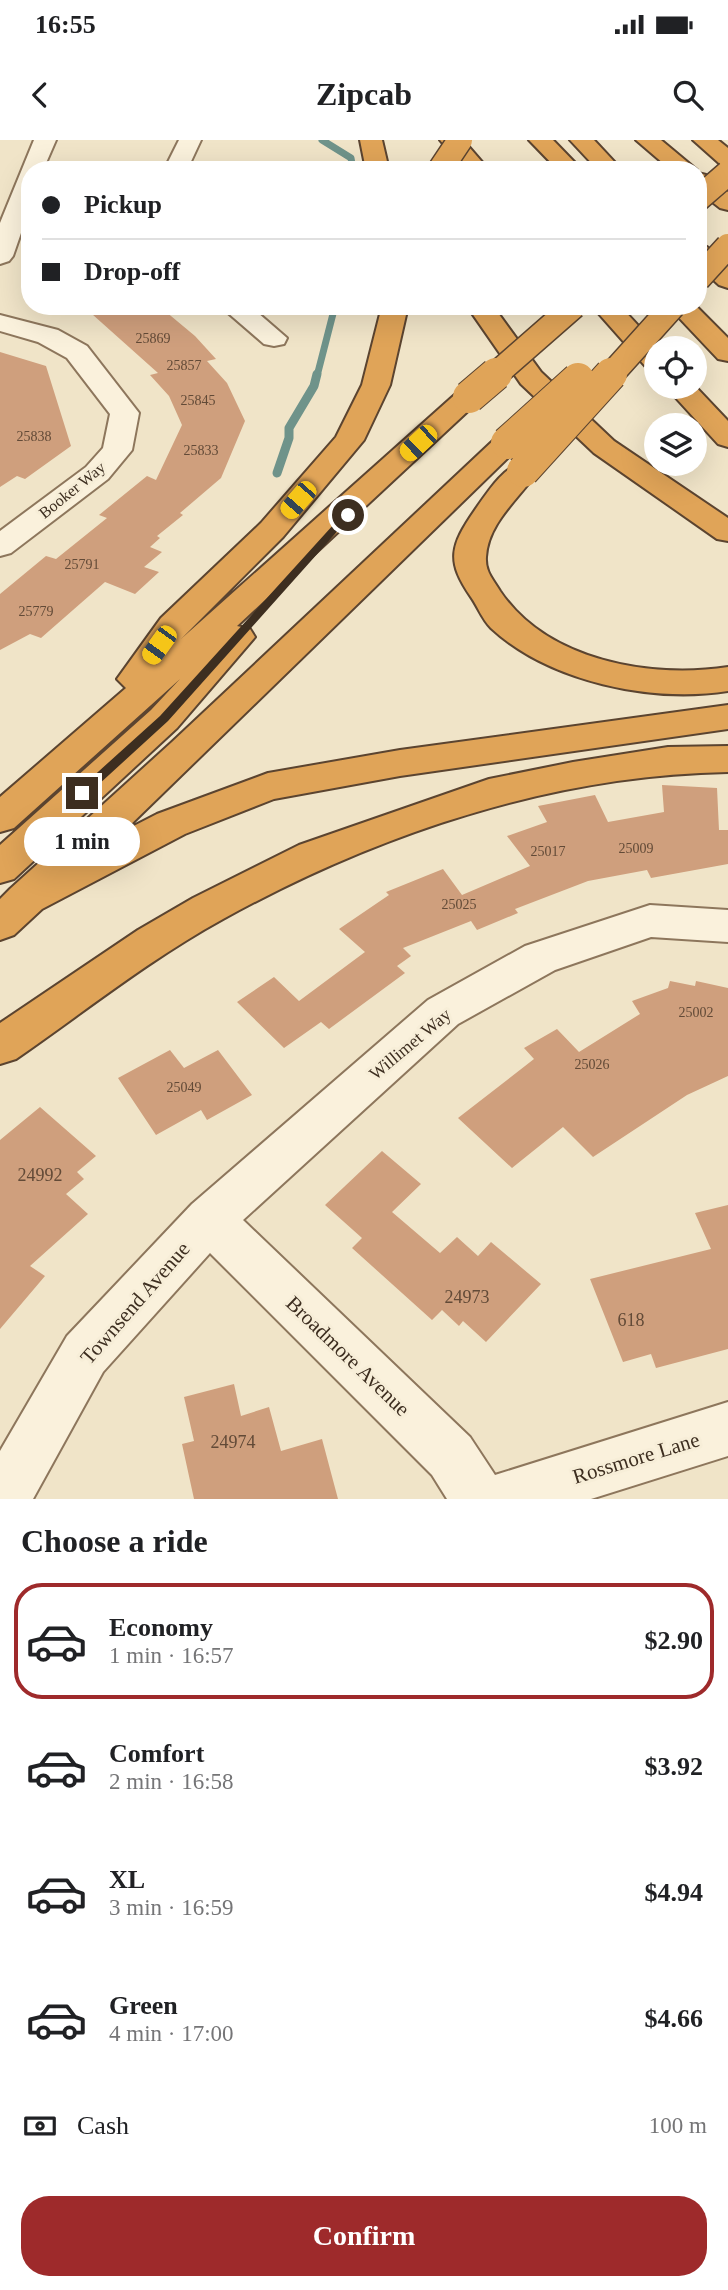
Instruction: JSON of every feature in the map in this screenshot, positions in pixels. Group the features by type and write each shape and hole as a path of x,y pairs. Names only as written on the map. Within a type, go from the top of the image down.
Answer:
{"highway":[{"path":"371,140 376,161"},
{"path":"451,140 470,161"},
{"path":"581,140 602,161"},
{"path":"647,140 674,161"},
{"path":"704,140 728,159"},
{"path":"450,161 470,142"},
{"path":"470,142 471,161"},
{"path":"531,144 540,161"},
{"path":"531,144 556,161"},
{"path":"707,191 728,173"},
{"path":"707,187 728,203"},
{"path":"707,263 728,245"},
{"path":"707,269 728,245"},
{"path":"707,260 728,280"},
{"path":"707,303 728,323"},
{"path":"312,485 358,372 368,315"},
{"path":"89,742 173,626 272,530 349,440 376,385 393,315"},
{"path":"487,315 531,378 594,438 728,532"},
{"path":"0,818 89,742 469,397 564,315"},
{"path":"613,315 644,348"},
{"path":"650,315 515,457 492,508 473,540 471,571 502,619 554,653 625,677 660,683 718,681"},
{"path":"12,912 185,751 515,457 664,315"},
{"path":"690,315 728,353"},
{"path":"691,399 728,438"},
{"path":"0,868 164,719 384,474"},
{"path":"12,912 172,824 268,787 400,763 728,717"},
{"path":"0,1046 175,929 313,855 489,793 573,775 668,760 728,759"}],"street":[{"path":"36,161 45,140"},
{"path":"180,161 190,140"},
{"path":"0,178 21,175"},
{"path":"0,256 21,199"},
{"path":"245,315 274,338"},
{"name":"Booker Way","path":"0,323 48,335 77,352 125,413 117,450 97,473 0,546"},
{"name":"Willimet Way","path":"209,1220 443,1012 540,958 650,921 728,926"},
{"name":"Townsend Avenue","path":"3,1499 85,1354 209,1220"},
{"name":"Broadmore Avenue","path":"209,1220 451,1456 479,1499"},
{"name":"Rossmore Lane","path":"504,1499 728,1429"}],"building":[{"path":"93,315 170,315 195,336 216,359 207,361 227,383 245,421 221,478 157,536 160,538 150,547 162,552 144,567 159,572 135,594 105,582 41,638 30,634 0,650 0,594 46,556 56,559 107,518 99,515 147,476 156,480 182,425 169,396 150,375 158,373"},
{"path":"0,352 46,366 71,446 25,479 17,476 0,487"},
{"path":"662,785 717,788 719,830 728,830 728,864 651,878 647,870 588,881 515,909 518,913 477,930 471,921 403,948 411,956 397,966 405,973 329,1029 321,1022 284,1048 237,1002 274,977 299,1001 365,952 339,929 389,895 386,892 443,869 462,895 530,866 507,836 547,822 538,806 595,795 608,822 664,812"},
{"path":"670,981 695,986 696,981 728,988 728,1076 687,1095 593,1157 563,1127 512,1168 458,1118 534,1059 524,1048 557,1029 579,1052 640,1014 632,1001 668,988"},
{"path":"170,1050 184,1068 218,1050 252,1095 207,1120 201,1110 156,1135 118,1078"},
{"path":"40,1107 96,1156 77,1172 84,1179 66,1194 88,1214 30,1266 45,1276 0,1329 0,1140"},
{"path":"382,1151 421,1184 392,1212 440,1253 457,1237 478,1256 491,1242 541,1284 486,1342 463,1321 459,1326 442,1310 432,1320 352,1248 362,1238 325,1205"},
{"path":"728,1205 728,1349 656,1368 651,1354 623,1362 590,1279 711,1249 695,1213"},
{"path":"234,1384 241,1416 269,1407 281,1451 322,1439 338,1499 194,1499 182,1444 194,1441 184,1397"}],"waterway":[{"path":"322,140 351,158 352,161"},
{"path":"317,376 333,315"},
{"path":"277,473 289,438 289,428 314,386 317,374"}],"route":[{"path":"82,793 164,719 348,515"}]}
